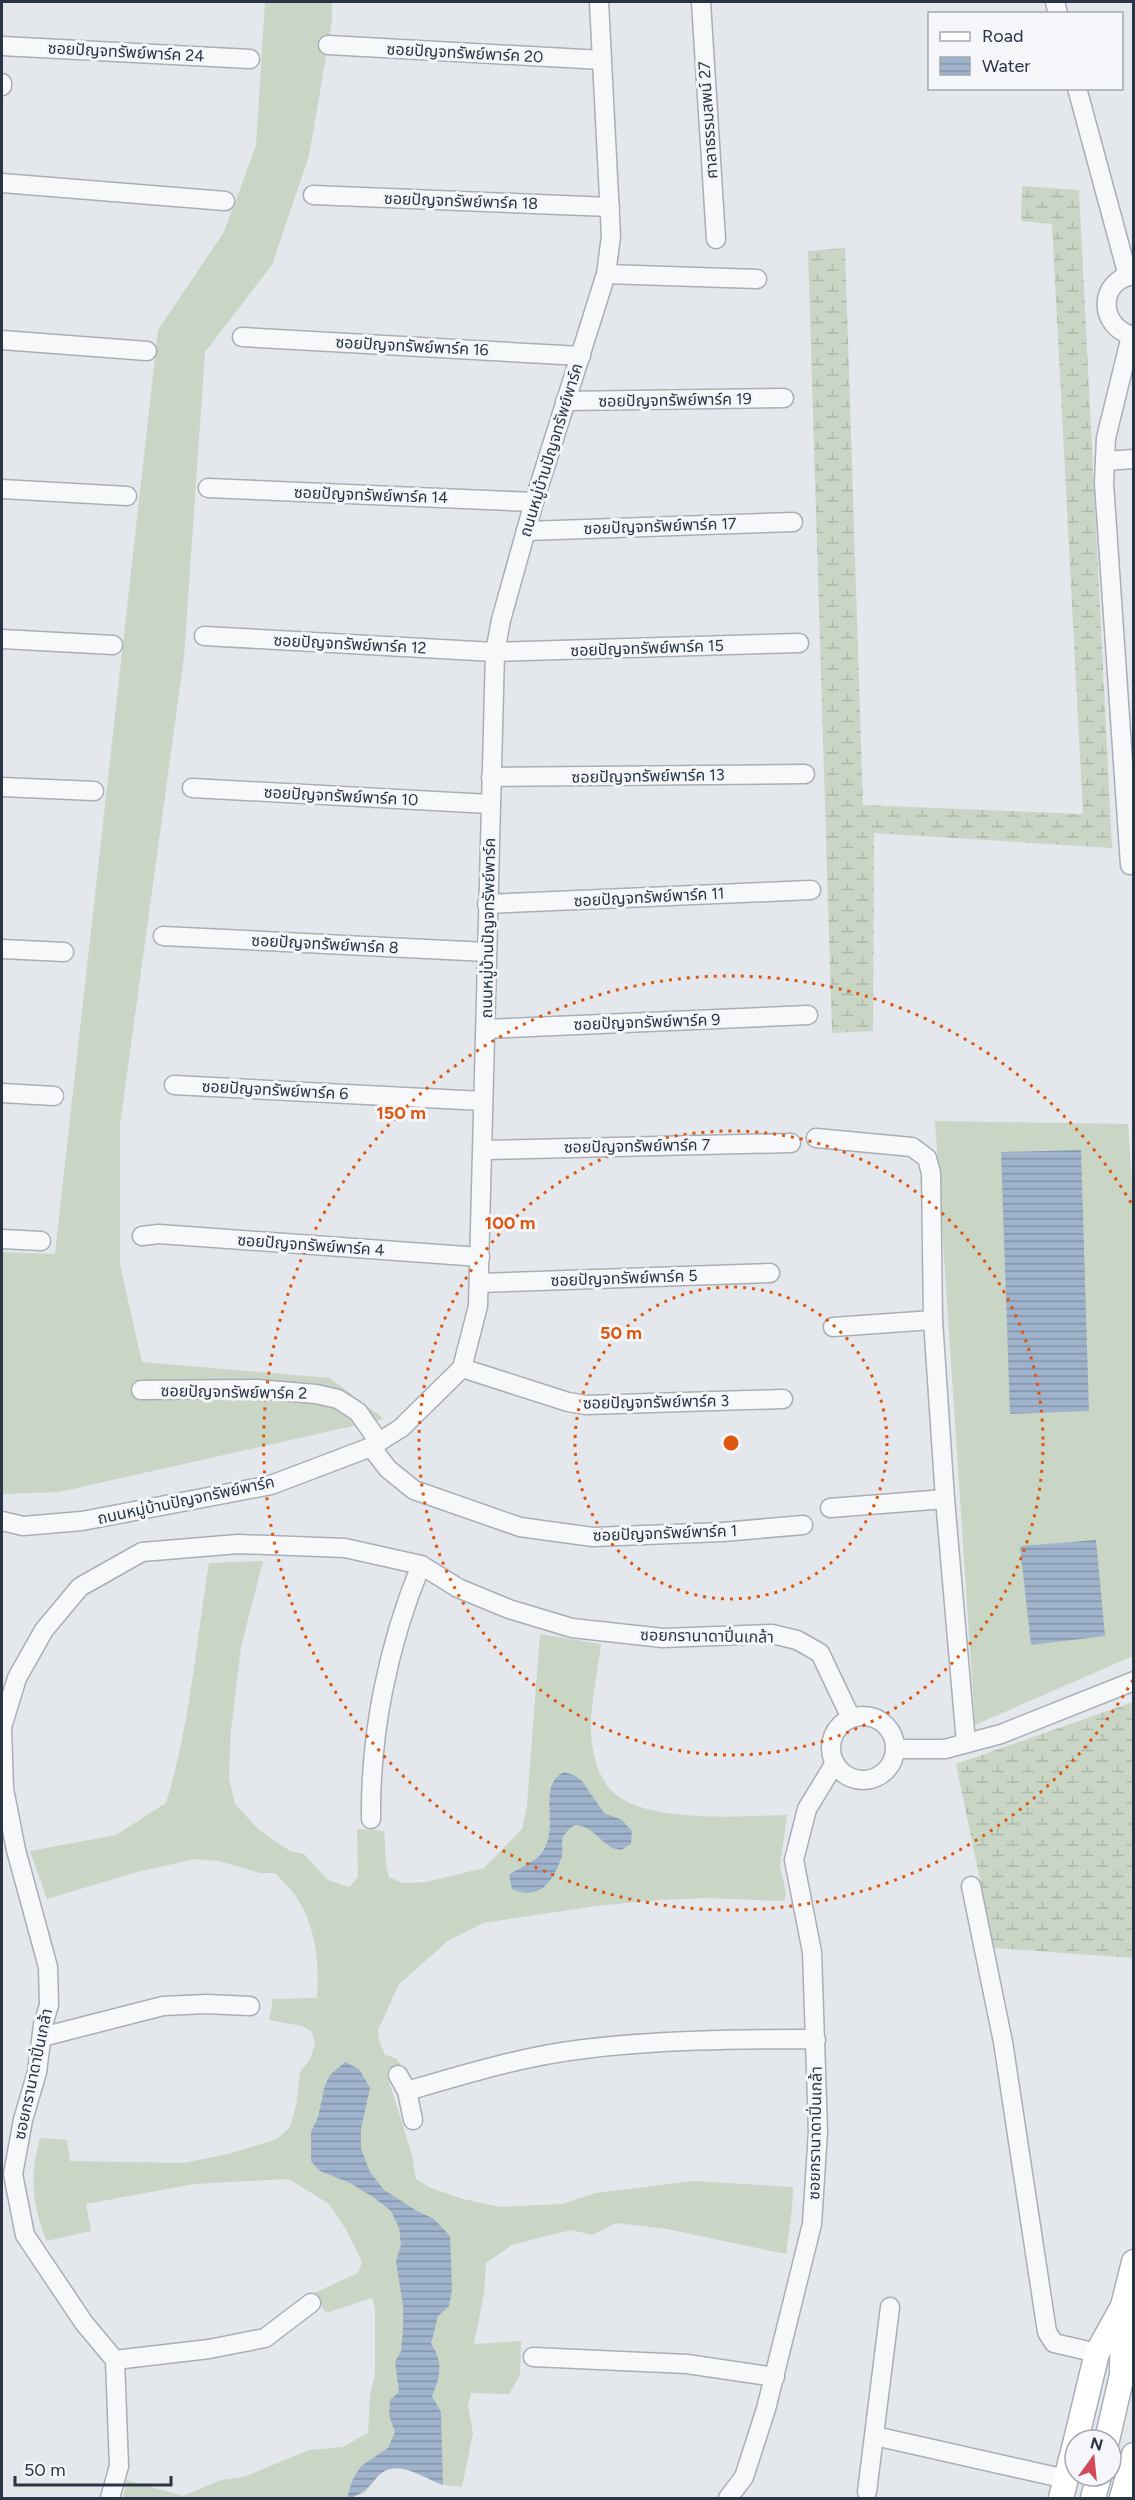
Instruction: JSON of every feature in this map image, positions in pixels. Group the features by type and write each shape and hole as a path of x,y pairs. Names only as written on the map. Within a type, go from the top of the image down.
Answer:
{"main road":[{"path":"1110,2428 1122,2375 1123,2306 1134,2262"},
{"path":"1078,2428 1097,2353 1123,2306"},
{"path":"1122,2499 1134,2455"}],"street":[{"name":"ถนนหมู่บ้านปัญจทรัพย์พาร์ค","path":"2,1521 22,1526 82,1521 260,1487 375,1444 401,1428 462,1368 478,1306 484,1150 487,904 495,652 501,620 534,502 606,274 611,236 599,2"},
{"name":"ศาลาธรรมสพน์ 27","path":"701,2 716,239"},
{"name":"ซอยปัญจทรัพย์พาร์ค 20","path":"328,45 602,60"},
{"name":"ซอยปัญจทรัพย์พาร์ค 24","path":"2,46 250,59"},
{"path":"1078,90 1131,275 1118,281 1110,290 1106,301 1107,312 1112,323 1120,331 1132,336 1106,438 1104,483 1130,865"},
{"path":"2,183 225,201"},
{"name":"ซอยปัญจทรัพย์พาร์ค 18","path":"313,195 610,207"},
{"path":"606,274 758,279"},
{"name":"ซอยปัญจทรัพย์พาร์ค 16","path":"243,337 580,356"},
{"path":"2,340 147,351"},
{"name":"ซอยปัญจทรัพย์พาร์ค 19","path":"565,401 784,398"},
{"path":"1105,461 1134,459"},
{"name":"ซอยปัญจทรัพย์พาร์ค 14","path":"208,488 534,502"},
{"path":"2,489 127,496"},
{"name":"ซอยปัญจทรัพย์พาร์ค 17","path":"526,531 794,522"},
{"name":"ซอยปัญจทรัพย์พาร์ค 12","path":"204,636 495,652"},
{"path":"2,639 113,645"},
{"name":"ซอยปัญจทรัพย์พาร์ค 15","path":"495,652 799,643"},
{"name":"ซอยปัญจทรัพย์พาร์ค 13","path":"491,777 805,774"},
{"path":"2,787 94,792"},
{"name":"ซอยปัญจทรัพย์พาร์ค 10","path":"192,788 490,804"},
{"name":"ซอยปัญจทรัพย์พาร์ค 11","path":"487,904 811,890"},
{"name":"ซอยปัญจทรัพย์พาร์ค 8","path":"163,936 487,952"},
{"path":"2,949 64,952"},
{"name":"ซอยปัญจทรัพย์พาร์ค 9","path":"486,1029 808,1015"},
{"name":"ซอยปัญจทรัพย์พาร์ค 6","path":"174,1085 483,1101"},
{"path":"2,1093 54,1096"},
{"path":"816,1138 912,1147 927,1158 930,1173 933,1320 945,1499 966,1743"},
{"name":"ซอยปัญจทรัพย์พาร์ค 7","path":"484,1150 791,1143"},
{"name":"ซอยปัญจทรัพย์พาร์ค 4","path":"142,1236 159,1234 480,1257"},
{"path":"2,1239 41,1242"},
{"name":"ซอยปัญจทรัพย์พาร์ค 5","path":"479,1283 770,1273"},
{"path":"833,1327 933,1320"},
{"name":"ซอยปัญจทรัพย์พาร์ค 3","path":"462,1368 586,1405 783,1399"},
{"name":"ซอยปัญจทรัพย์พาร์ค 2","path":"141,1390 256,1389 327,1396 338,1399 358,1412 375,1444"},
{"name":"ซอยปัญจทรัพย์พาร์ค 1","path":"375,1444 388,1469 414,1490 520,1527 593,1537 723,1532 803,1525"},
{"path":"830,1508 945,1499"},
{"name":"ซอยกรานาดาปิ่นเกล้า","path":"115,2360 84,2323 25,2235 13,2174 23,2120 37,2072 49,2005 48,1967 16,1850 4,1789 2,1726 17,1678 44,1630 80,1587 142,1552 238,1544 345,1548 421,1565 458,1588 509,1609 572,1629 663,1638 772,1634 797,1640 820,1653 851,1718"},
{"path":"371,1819 370,1782 379,1713 403,1609 421,1565"},
{"path":"895,1749 945,1749 1001,1734 1134,1681"},
{"path":"864,1715 876,1718 887,1726 893,1736 895,1749 888,1768 871,1779 850,1777 835,1763 831,1750 833,1737 840,1725 851,1718 864,1715"},
{"name":"ซอยกรานาดาปิ่นเกล้า","path":"728,2499 744,2477 775,2377 812,2224 818,2131 812,1952 794,1860 807,1809 835,1763"},
{"path":"971,1886 1003,2042 1047,2332 1054,2343 1097,2353"},
{"path":"42,2037 163,2006 206,2004 250,2006"},
{"path":"413,2120 403,2083 582,2049 689,2039 808,2038 816,2040"},
{"path":"110,2499 119,2466 115,2360 209,2349 265,2338 311,2303"},
{"path":"867,2492 890,2307"},
{"path":"533,2357 687,2364 775,2377"},
{"path":"874,2436 1064,2489"}],"green space":[{"path":"265,2 332,2 332,21 309,156 272,265 205,352 184,657 120,1125 120,1265 142,1362 330,1378 384,1419 59,1492 2,1494 2,1252 55,1254 158,330 224,232 256,146"},
{"path":"1022,186 1079,190 1112,848 874,833 873,1031 832,1033 808,251 845,248 863,805 1083,814 1052,224 1021,221"},
{"path":"935,1121 1128,1124 1134,1213 1133,1656 975,1725"},
{"path":"263,1561 241,1647 231,1730 229,1778 235,1804 259,1830 290,1851 304,1854 328,1880 349,1887 358,1877 357,1829 384,1831 389,1877 402,1883 426,1882 484,1868 522,1829 527,1805 540,1634 601,1644 592,1712 593,1748 604,1781 624,1800 644,1808 693,1816 787,1815 780,1866 786,1893 784,1901 706,1898 659,1900 596,1906 483,1923 449,1940 399,1984 378,2030 385,2055 396,2058 401,2065 387,2075 412,2155 416,2179 431,2188 463,2199 500,2207 562,2204 596,2193 694,2181 793,2187 786,2254 667,2229 616,2223 592,2235 572,2230 512,2245 486,2263 484,2294 474,2344 521,2341 520,2375 509,2394 471,2393 468,2406 473,2433 462,2487 443,2485 403,2468 388,2469 379,2475 365,2493 350,2498 123,2498 127,2480 183,2496 221,2480 244,2477 309,2450 343,2447 368,2433 370,2395 375,2374 375,2308 372,2298 326,2313 314,2293 358,2273 362,2262 347,2231 329,2204 289,2179 194,2184 86,2204 91,2231 47,2241 35,2202 35,2165 40,2138 67,2140 70,2161 184,2163 232,2153 277,2139 290,2127 296,2106 300,2072 310,2059 315,2044 312,2032 302,2026 269,2020 273,1999 317,1998 318,1971 309,1922 297,1898 287,1885 275,1873 260,1873 219,1861 195,1859 137,1872 47,1899 30,1851 116,1835 166,1803 187,1714 209,1563"},
{"path":"1133,1702 1133,1958 994,1948 956,1764"}],"water":[{"path":"1081,1150 1089,1411 1010,1414 1001,1152"},
{"path":"1096,1540 1105,1636 1031,1645 1020,1546"},
{"path":"564,1772 582,1781 604,1813 622,1820 632,1831 631,1844 621,1850 614,1848 586,1828 575,1825 563,1837 559,1865 545,1886 530,1893 512,1889 509,1875 538,1857 547,1844 551,1787 556,1778"},
{"path":"345,2062 359,2069 370,2088 361,2129 361,2149 370,2172 384,2190 434,2219 450,2236 452,2290 449,2306 438,2316 431,2344 439,2363 439,2376 432,2396 441,2412 443,2485 410,2471 393,2468 378,2476 363,2492 350,2498 347,2498 352,2481 361,2466 388,2448 395,2432 389,2415 390,2400 399,2392 395,2362 401,2351 403,2306 396,2261 401,2245 399,2228 391,2211 350,2183 320,2171 311,2161 311,2132 318,2117 325,2085 330,2075"}]}
